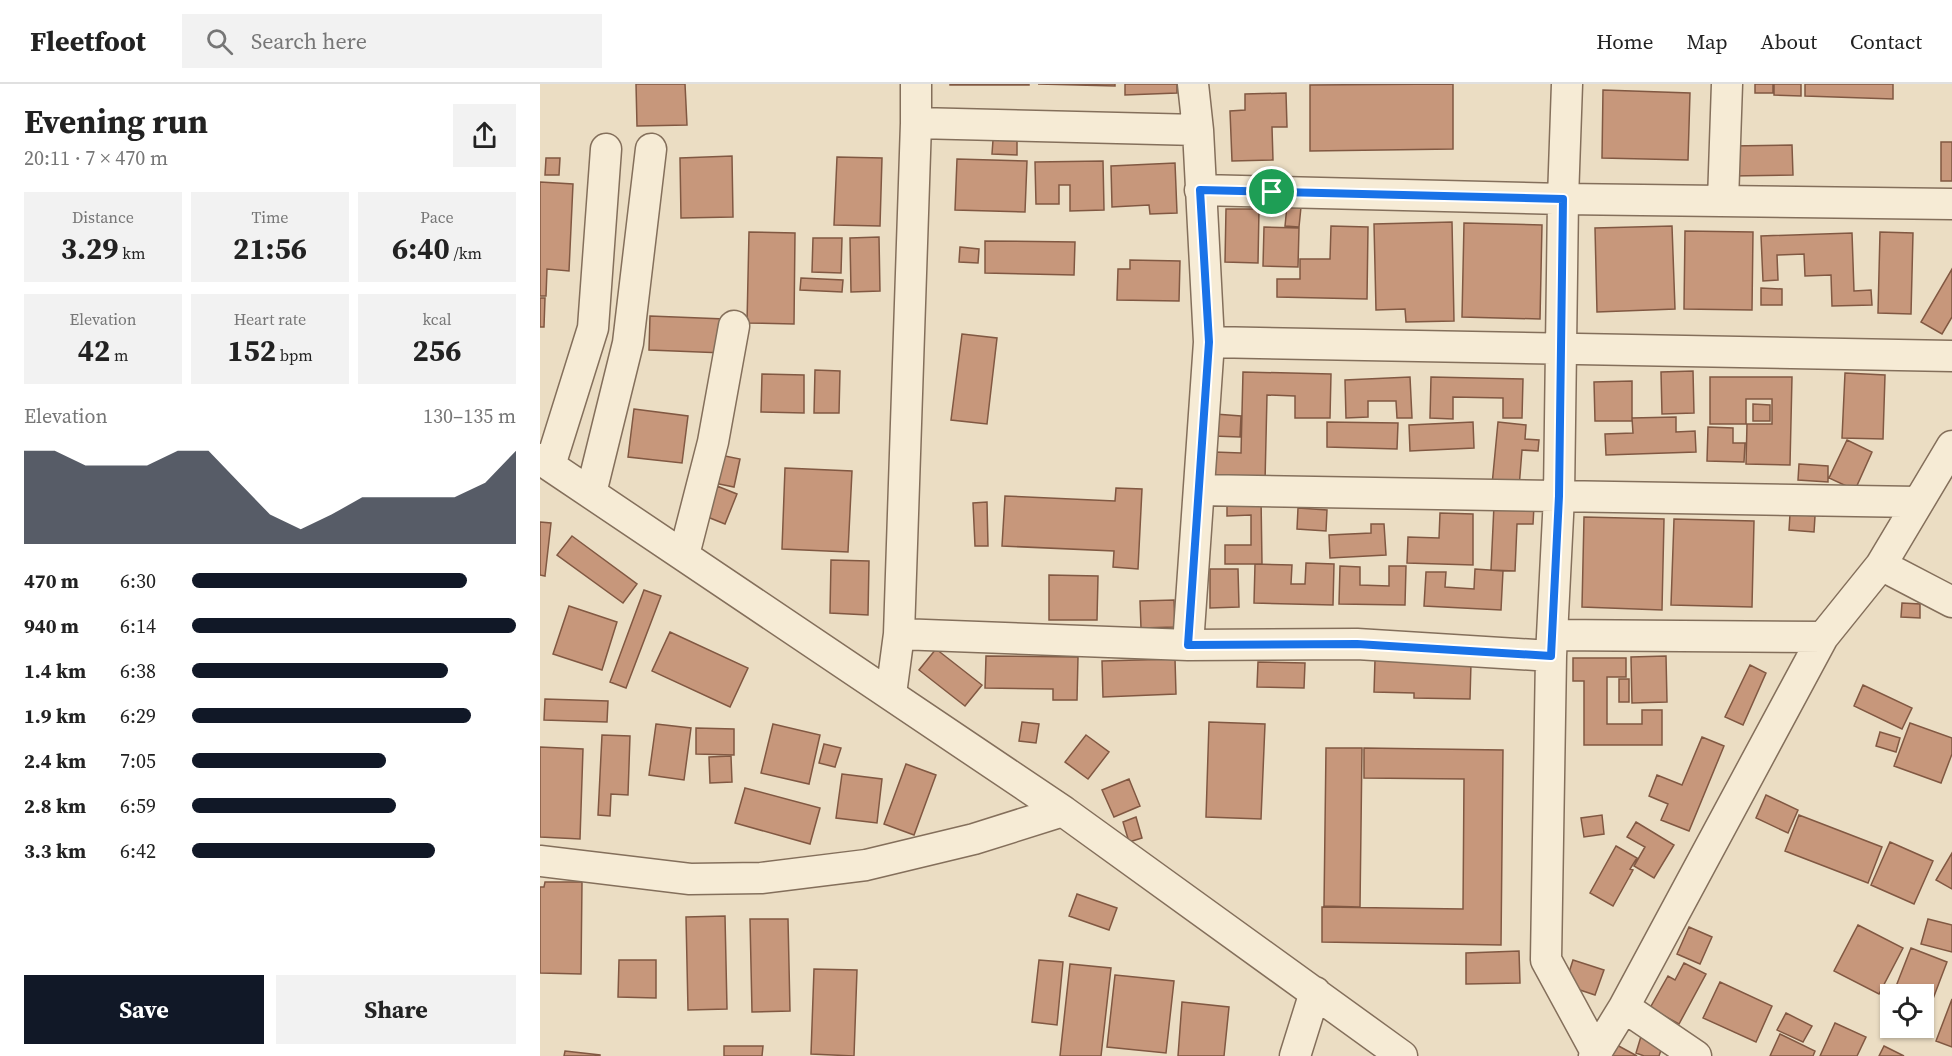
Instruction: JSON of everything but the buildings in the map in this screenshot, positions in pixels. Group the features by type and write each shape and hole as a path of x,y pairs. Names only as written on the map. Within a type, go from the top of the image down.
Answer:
{"street":[{"path":"891,694 899,634 916,84"},
{"path":"1188,645 1209,342 1198,130 1193,84"},
{"path":"1567,84 1560,348 1559,496 1551,645 1546,960 1595,1054"},
{"path":"1723,201 1727,84"},
{"path":"916,123 1198,130"},
{"path":"606,149 593,328 546,459 591,493 1063,811 1402,1056"},
{"path":"591,493 628,343 651,149"},
{"path":"1200,190 1563,199 1952,204"},
{"path":"684,555 713,442 734,326"},
{"path":"1209,342 1952,356"},
{"path":"1595,1054 1624,1006 1823,637 1881,565 1952,446"},
{"path":"1199,490 1918,502"},
{"path":"1881,565 1952,602"},
{"path":"899,634 1188,645 1551,645 1823,637"},
{"path":"540,861 690,879 761,878 866,864 974,839 1063,811"},
{"path":"1295,1056 1315,992"},
{"path":"1624,1006 1696,1056"}],"route":[{"path":"1200,190 1272,192 1563,199 1559,496 1551,656 1357,644 1188,645 1209,342 1200,190"}]}
